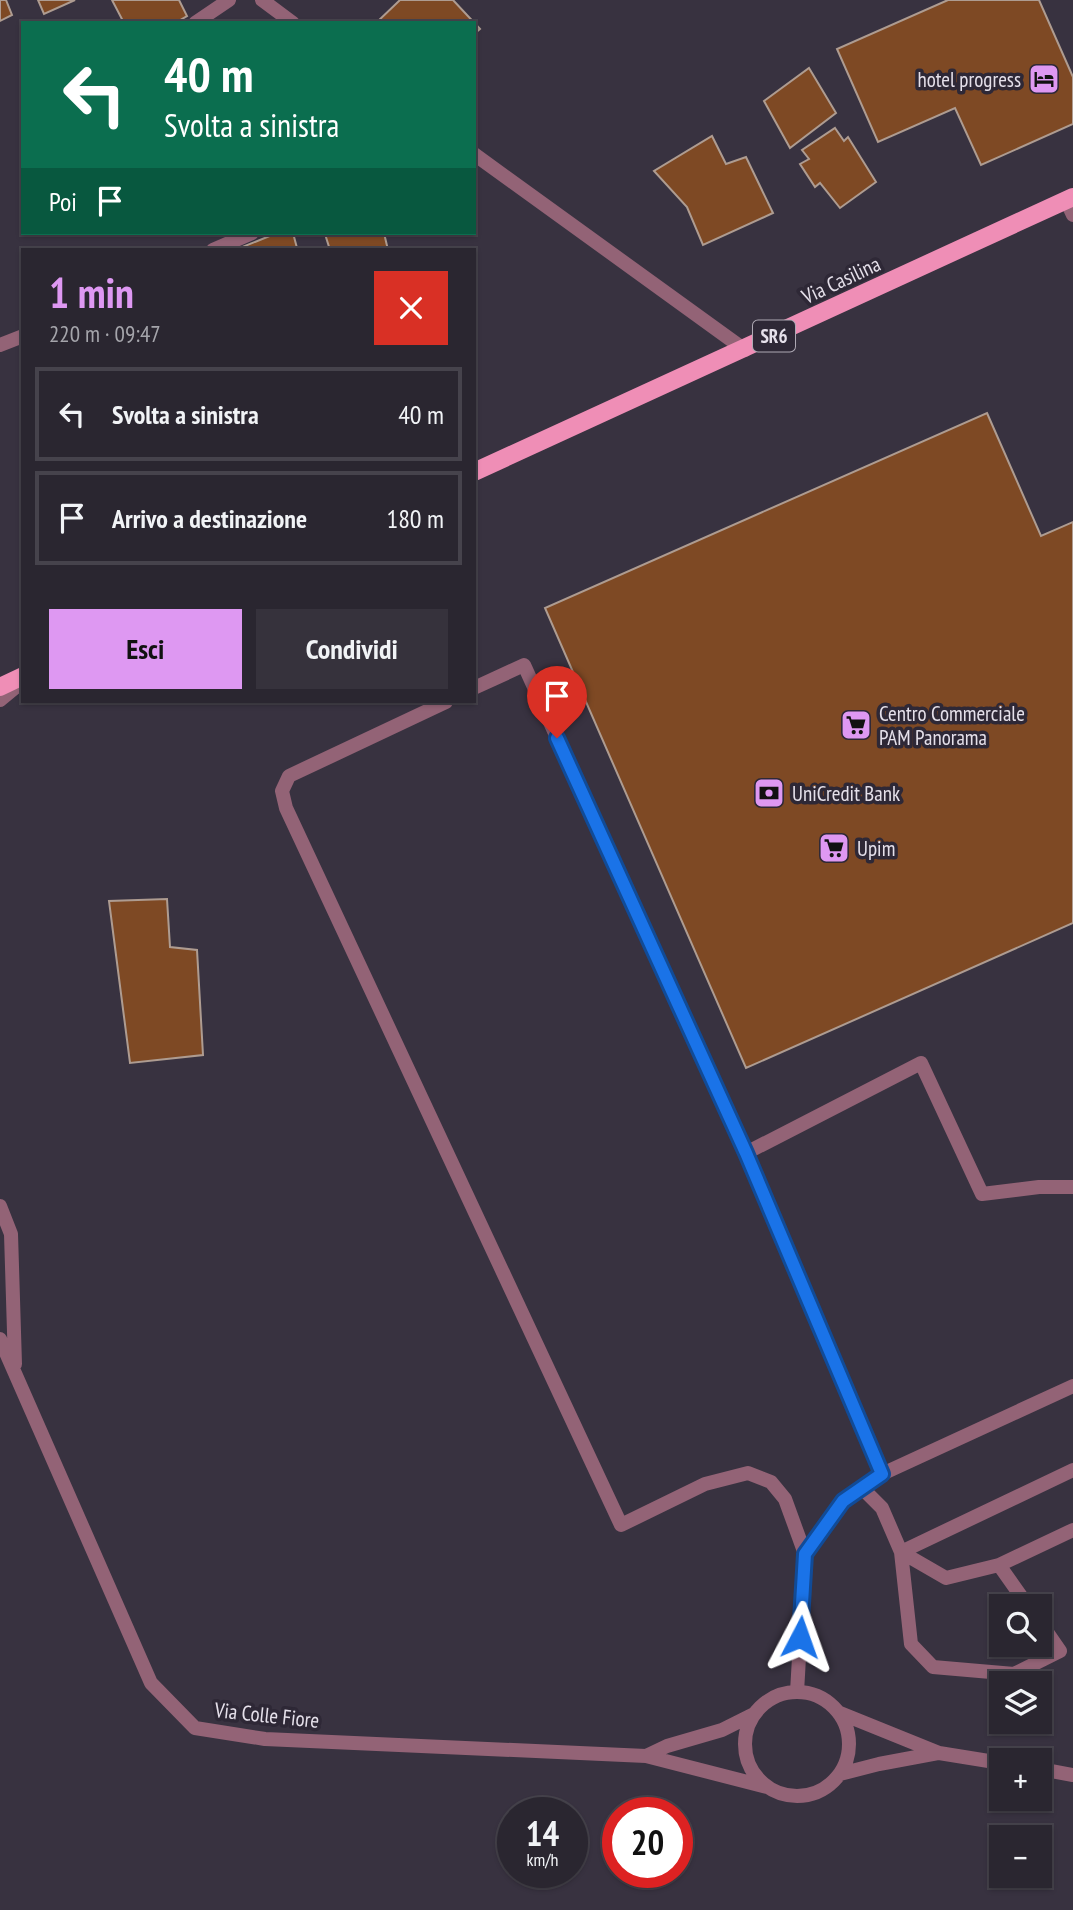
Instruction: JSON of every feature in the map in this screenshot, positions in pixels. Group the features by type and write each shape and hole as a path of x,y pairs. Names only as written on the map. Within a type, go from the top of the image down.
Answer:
{"main road":[{"name":"Via Casilina","path":"476,471 1071,204"},
{"path":"0,687 21,680"}],"street":[{"path":"198,21 229,0"},
{"path":"262,0 290,21"},
{"path":"477,159 745,349"},
{"path":"218,248 247,235"},
{"path":"0,345 21,337"},
{"path":"476,687 524,665 746,1153 882,1474"},
{"path":"0,700 21,681"},
{"path":"444,703 289,776 282,791 286,808 621,1525 705,1484 748,1473 771,1482 785,1499 805,1554 797,1692"},
{"path":"746,1153 921,1063 982,1194 1039,1187 1073,1187"},
{"path":"0,1206 10,1234 15,1373"},
{"name":"Via Colle Fiore","path":"0,1339 150,1683 195,1728 265,1739 646,1756 767,1787"},
{"path":"0,1360 15,1373"},
{"path":"805,1554 843,1501 882,1474 1073,1386"},
{"path":"901,1552 1073,1469"},
{"path":"862,1488 883,1508 901,1552 911,1644 933,1667 1014,1674 1048,1657"},
{"path":"901,1552 946,1578 999,1565 1073,1531"},
{"path":"999,1565 1020,1594"},
{"path":"1052,1639 1060,1651 1052,1655"},
{"path":"797,1692 813,1694 828,1701 840,1713 847,1727 850,1743 840,1774 829,1786 814,1794 782,1795 755,1776 746,1754 747,1729 754,1714 766,1702 797,1692"},
{"path":"840,1713 939,1753 989,1761"},
{"name":"Via Colle Fiore","path":"646,1756 667,1746 722,1730 754,1714"},
{"path":"840,1774 939,1753"},
{"path":"1052,1771 1073,1774"}],"building":[{"path":"0,0 6,0 12,15 0,21"},
{"path":"38,0 75,0 44,14"},
{"path":"112,0 179,0 187,16 178,21 123,21"},
{"path":"400,0 453,0 473,21 378,21"},
{"path":"948,0 1039,0 1073,77 1073,124 981,165 955,108 878,142 837,49"},
{"path":"809,68 836,113 790,148 764,101"},
{"path":"835,128 844,141 848,137 876,182 840,208 820,183 815,187 800,164 809,159 802,150"},
{"path":"712,136 726,164 746,157 773,213 703,245 687,207 654,171"},
{"path":"272,235 294,235 297,248 240,248"},
{"path":"325,235 384,235 388,248 329,248"},
{"path":"987,413 1041,536 1073,522 1073,923 746,1068 545,608"},
{"path":"167,899 170,947 197,950 203,1055 130,1063 109,901"}],"place":[{"name":"hotel progress","path":"1044,79"},
{"name":"Centro Commerciale PAM Panorama","path":"856,725"},
{"name":"UniCredit Bank","path":"769,793"},
{"name":"Upim","path":"834,848"}],"route":[{"path":"557,738 746,1153 882,1474 843,1501 805,1554 800,1637"}]}
